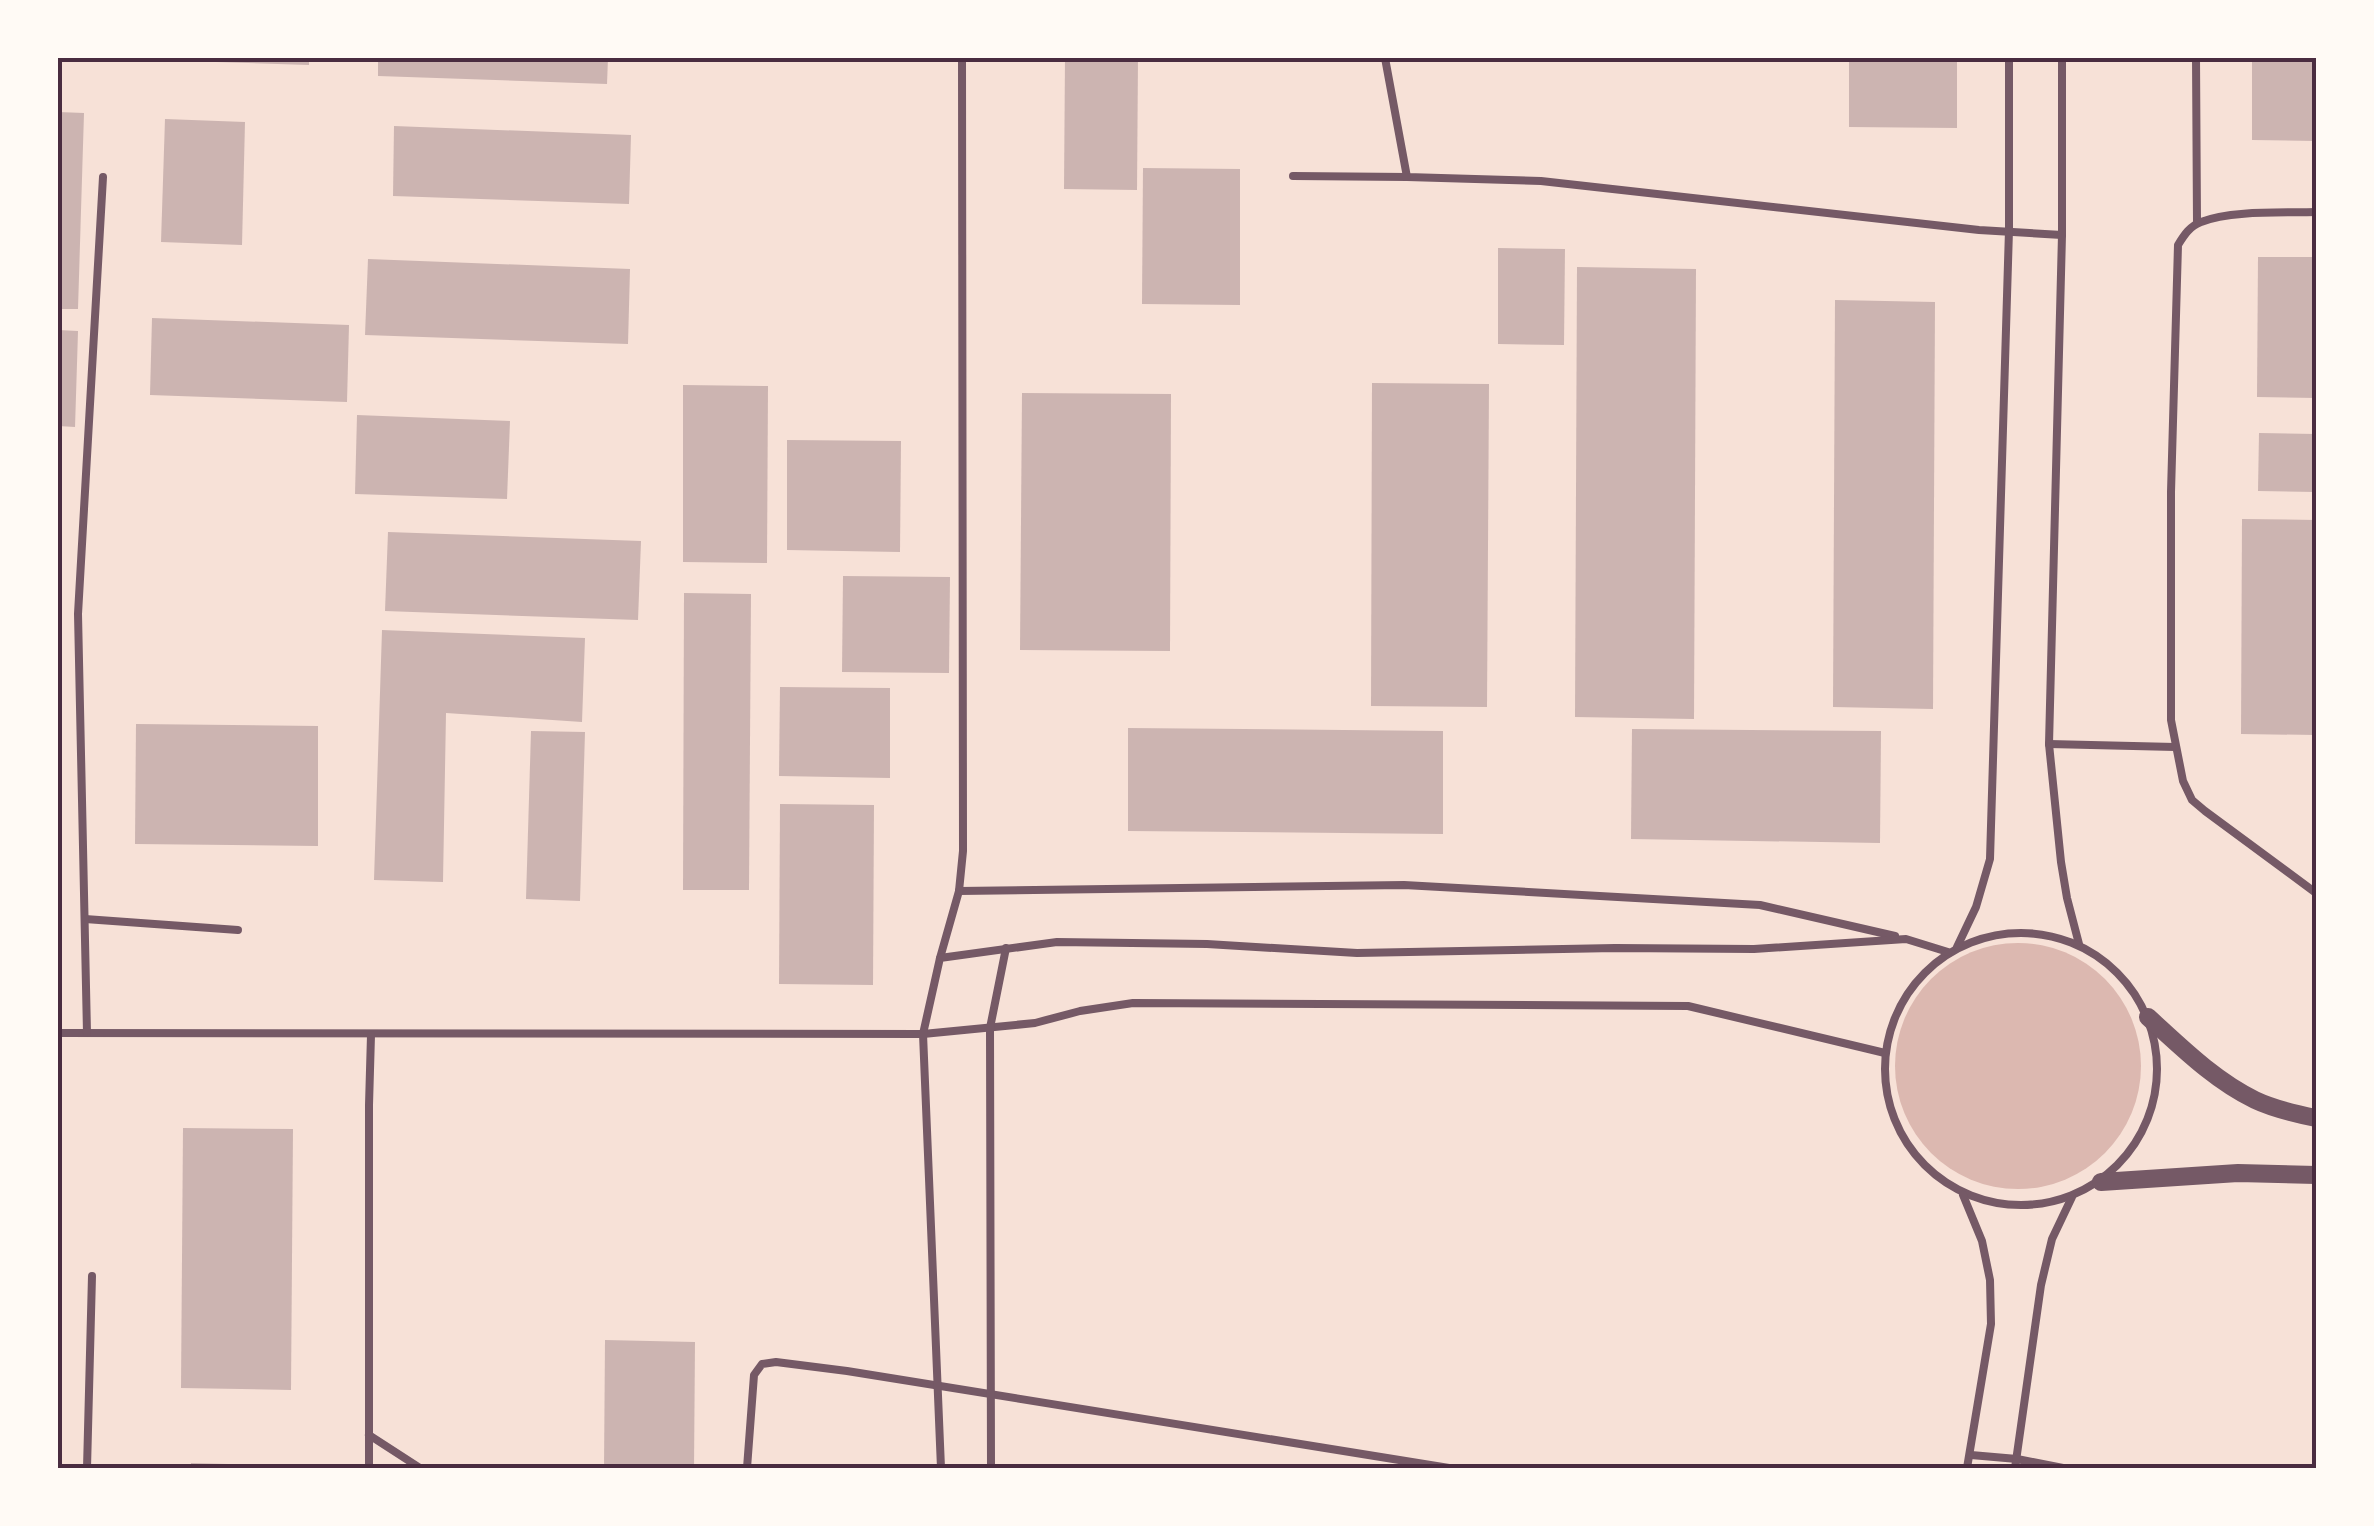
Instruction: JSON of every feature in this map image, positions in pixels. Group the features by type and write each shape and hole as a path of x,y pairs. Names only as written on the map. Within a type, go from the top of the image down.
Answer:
{"street":[{"path":"2148,1016 2190,1056 2243,1093 2257,1101 2316,1118"},
{"path":"2101,1182 2238,1173 2316,1174"}],"lane":[{"path":"940,1468 924,1034 959,891 963,832 962,58"},
{"path":"1385,58 1407,178"},
{"path":"1953,950 1976,907 1990,859 2009,230 2009,58"},
{"path":"2062,58 2062,235 2048,744 2061,862 2079,944"},
{"path":"2196,58 2197,223"},
{"path":"1294,176 1540,181 1979,230 2062,235"},
{"path":"87,1034 78,614 103,177"},
{"path":"2316,212 2214,218 2197,223 2178,245 2170,492 2171,720 2182,781 2192,800 2316,893"},
{"path":"2048,744 2175,747"},
{"path":"959,891 1404,886 1760,905 1953,950"},
{"path":"85,919 238,930"},
{"path":"2039,933 2079,944 2108,963 2132,987 2148,1016 2158,1078 2142,1136 2101,1182 2072,1197 2036,1206 1998,1205 1963,1194 1918,1159 1890,1109 1885,1053 1896,1013 1917,979 1953,950 1997,934 2039,933"},
{"path":"940,958 1058,942 1206,944 1357,953 1754,948 1906,939"},
{"path":"991,1468 990,1028 1006,948"},
{"path":"58,1034 924,1034 1035,1023 1132,1003 1688,1006 1885,1053"},
{"path":"369,1468 371,1035"},
{"path":"1963,1194 1982,1241 1990,1280 1991,1324 1967,1468"},
{"path":"2016,1464 2041,1285 2052,1239 2072,1197"},
{"path":"88,1468 92,1276"},
{"path":"747,1468 754,1375 762,1364 776,1362 1443,1468"},
{"path":"369,1434 420,1468"},
{"path":"1970,1456 2062,1468"}],"shaded area":[{"path":"2018,943 2065,952 2105,979 2132,1019 2141,1066 2132,1113 2105,1153 2065,1180 2018,1189 1971,1180 1931,1153 1904,1113 1895,1066 1904,1019 1931,979 1971,952"}],"building":[{"path":"309,58 309,65 184,61"},
{"path":"378,58 608,58 607,84 378,76"},
{"path":"1065,58 1138,58 1137,190 1064,189"},
{"path":"1849,58 1957,58 1957,128 1849,127"},
{"path":"2252,58 2316,58 2316,141 2252,140"},
{"path":"58,112 84,113 78,309 58,309"},
{"path":"165,119 245,122 242,245 161,242"},
{"path":"394,126 631,135 629,204 393,196"},
{"path":"1143,168 1240,169 1240,305 1142,304"},
{"path":"1498,248 1565,249 1564,345 1498,344"},
{"path":"2258,257 2316,257 2316,398 2257,397"},
{"path":"368,259 630,269 628,344 365,335"},
{"path":"1577,267 1696,269 1694,719 1575,717"},
{"path":"1835,300 1935,302 1933,709 1833,707"},
{"path":"152,318 349,325 347,402 150,395"},
{"path":"58,330 78,331 75,427 58,426"},
{"path":"1372,383 1489,384 1487,707 1371,706"},
{"path":"683,385 768,386 767,563 683,562"},
{"path":"1022,393 1171,394 1170,651 1020,650"},
{"path":"357,415 510,421 507,499 355,494"},
{"path":"2259,433 2316,434 2316,492 2258,491"},
{"path":"787,440 901,441 900,552 787,550"},
{"path":"2242,519 2316,520 2316,735 2241,734"},
{"path":"388,532 641,541 638,620 385,611"},
{"path":"843,576 950,577 949,673 842,672"},
{"path":"684,593 751,594 749,890 683,890"},
{"path":"382,630 585,638 582,722 446,713 443,882 374,880"},
{"path":"780,687 890,688 890,778 779,776"},
{"path":"136,724 318,726 318,846 135,844"},
{"path":"1128,728 1443,731 1443,834 1128,831"},
{"path":"1632,729 1881,731 1880,843 1631,839"},
{"path":"531,731 585,732 580,901 526,899"},
{"path":"780,804 874,805 873,985 779,984"},
{"path":"183,1128 293,1129 291,1390 181,1388"},
{"path":"605,1340 695,1342 694,1468 604,1468"},
{"path":"191,1463 270,1465 270,1468 191,1468"}]}
